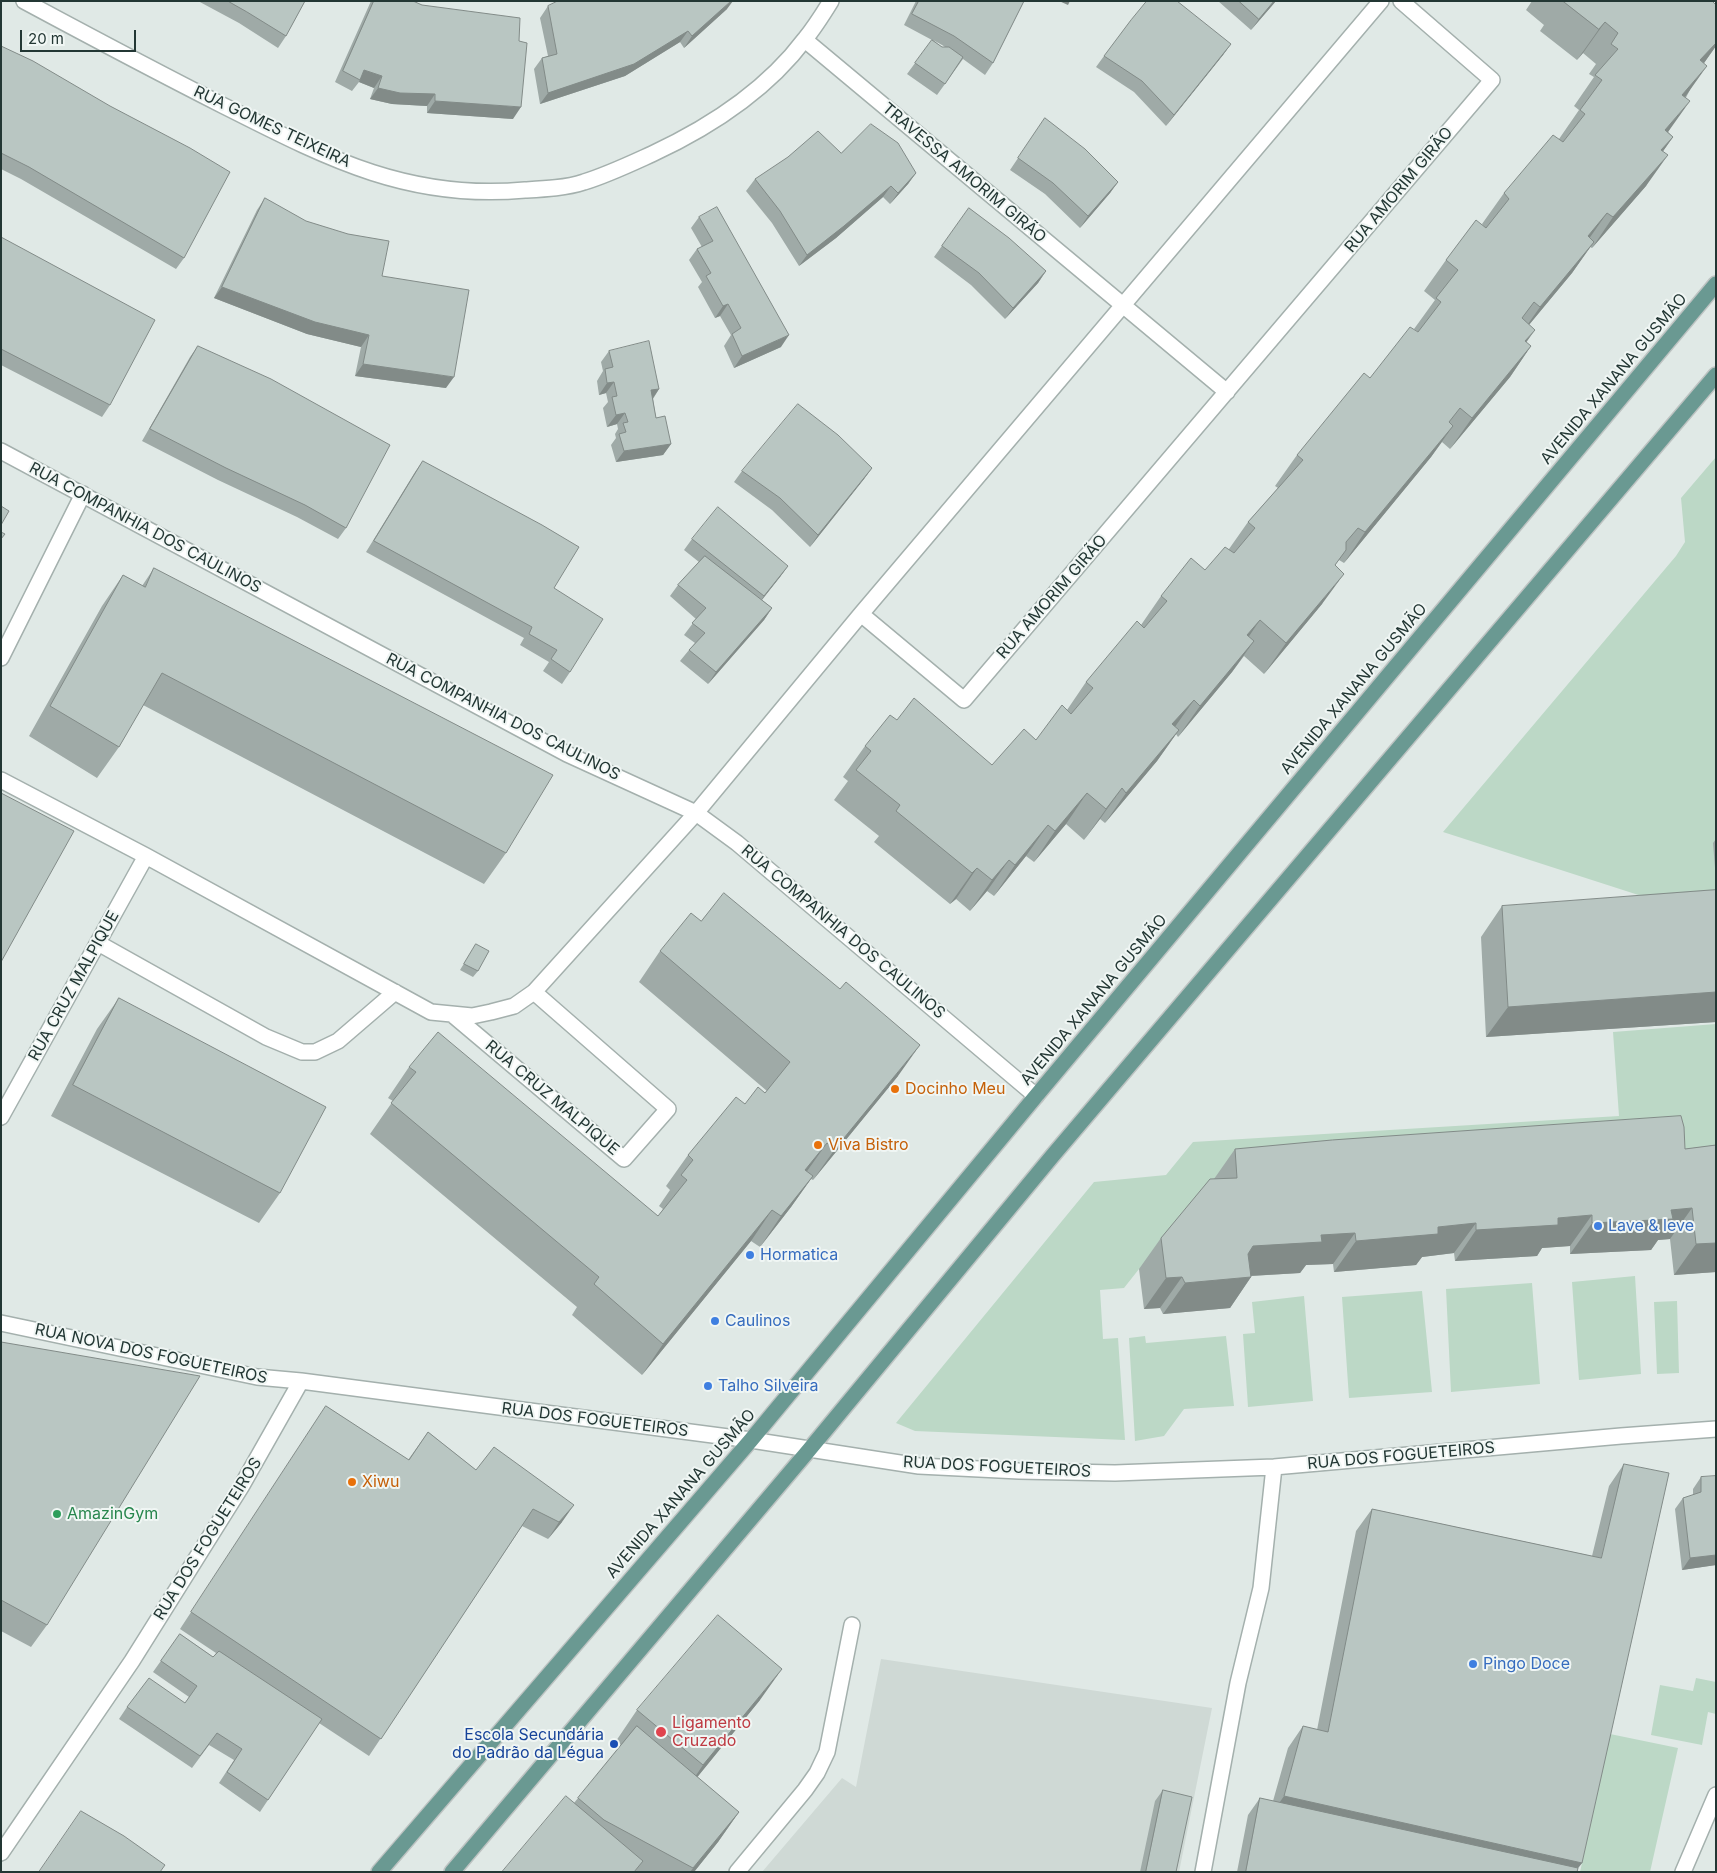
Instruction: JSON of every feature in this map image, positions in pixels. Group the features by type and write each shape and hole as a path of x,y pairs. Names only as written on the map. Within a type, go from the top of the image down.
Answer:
{"main road":[{"name":"AVENIDA XANANA GUSMÃO","path":"379,1872 751,1440 1036,1096 1716,284"},
{"path":"452,1872 809,1450 1054,1154 1716,375"}],"street":[{"name":"RUA GOMES TEIXEIRA","path":"24,1 125,56 275,132 344,164 418,185 496,193 583,183 673,144 721,117 766,82 805,40 831,1"},
{"path":"696,813 861,614 1381,1"},
{"name":"RUA AMORIM GIRÃO","path":"861,614 964,700 1492,80 1401,1"},
{"name":"TRAVESSA AMORIM GIRÃO","path":"805,40 1123,306"},
{"path":"1123,306 1228,392"},
{"name":"RUA COMPANHIA DOS CAULINOS","path":"1,451 568,754 696,813 744,849 1036,1096"},
{"path":"1,658 83,494"},
{"name":"RUA CRUZ MALPIQUE","path":"1,780 146,856 431,1012 472,1016 514,1006 534,992 696,813"},
{"name":"RUA CRUZ MALPIQUE","path":"1,1117 146,856"},
{"path":"98,943 266,1036 302,1052 315,1052 338,1041 395,992"},
{"name":"RUA CRUZ MALPIQUE","path":"453,1014 624,1159 668,1109 534,992"},
{"name":"RUA NOVA DOS FOGUETEIROS","path":"1,1323 257,1378 301,1381"},
{"name":"RUA DOS FOGUETEIROS","path":"1,1853 132,1661 241,1487 301,1381 751,1440 919,1466 1018,1471 1115,1473 1274,1467 1716,1429"},
{"path":"1203,1872 1238,1683 1261,1588 1274,1467"},
{"path":"737,1872 805,1790 817,1773 827,1752 852,1625"},
{"path":"1683,1872 1716,1795"}],"shaded area":[{"path":"881,1659 1212,1708 1179,1872 762,1872 842,1778 856,1787"}],"green space":[{"path":"1716,457 1716,920 1443,832 1676,556 1685,542 1681,498"},
{"path":"1716,1024 1716,1153 1139,1269 1124,1288 1100,1290 1103,1339 1118,1338 1125,1440 915,1431 896,1423 1094,1182 1166,1175 1193,1142 1619,1116 1613,1032"},
{"path":"1635,1276 1641,1374 1579,1380 1572,1282"},
{"path":"1532,1283 1540,1384 1451,1392 1446,1289"},
{"path":"1422,1291 1432,1392 1349,1398 1342,1297"},
{"path":"1304,1296 1313,1401 1248,1407 1243,1334 1255,1333 1252,1302"},
{"path":"1677,1301 1679,1373 1657,1374 1654,1302"},
{"path":"1145,1336 1146,1343 1226,1336 1234,1406 1184,1409 1164,1436 1135,1441 1129,1338"},
{"path":"1696,1678 1716,1682 1716,1714 1708,1712 1702,1745 1651,1735 1660,1685 1693,1691"},
{"path":"1610,1734 1678,1748 1650,1872 1580,1872"}],"building":[{"path":"228,1 305,1 286,36"},
{"path":"374,1 413,1 422,5 520,18 519,41 527,43 521,107 435,101 435,94 400,93 378,88 382,76 364,70 360,80 343,71"},
{"path":"558,1 731,1 692,36 688,31 634,64 548,93 542,58 557,54 548,6"},
{"path":"919,1 1024,1 993,63 954,36 912,14"},
{"path":"1147,1 1177,1 1231,44 1174,115 1142,81 1104,56"},
{"path":"1239,1 1274,1 1259,19"},
{"path":"1563,1 1712,1 1716,5 1716,43 1700,60 1707,66 1682,95 1690,101 1665,130 1673,137 1661,150 1668,155 1613,217 1607,213 1588,236 1594,242 1540,307 1534,302 1522,318 1535,330 1525,341 1531,346 1472,418 1460,408 1449,422 1453,426 1365,532 1358,528 1346,542 1346,550 1335,565 1344,574 1286,643 1260,620 1247,635 1254,641 1200,706 1194,700 1172,724 1179,730 1126,793 1122,788 1106,809 1087,793 1055,831 1048,825 1015,865 1009,860 992,880 977,868 972,873 896,811 900,805 856,770 871,751 865,746 890,715 897,720 914,698 992,765 1024,729 1036,740 1062,705 1071,714 1093,688 1086,682 1137,621 1144,628 1167,601 1161,596 1191,558 1205,570 1225,547 1234,553 1255,528 1248,522 1303,460 1297,455 1364,373 1370,378 1410,327 1418,332 1441,302 1436,298 1458,270 1446,260 1476,220 1486,228 1509,199 1504,193 1553,135 1563,142 1585,114 1580,110 1602,80 1595,75 1618,49 1611,44 1618,33 1605,22 1599,29"},
{"path":"932,40 942,47 949,47 963,57 945,84 915,63"},
{"path":"1,46 33,61 230,172 184,258 29,167 1,153"},
{"path":"1045,118 1085,149 1118,182 1088,216 1053,183 1018,158"},
{"path":"871,124 898,143 916,173 898,193 891,186 807,255 780,211 755,179 788,157 818,131 841,153"},
{"path":"265,198 306,221 348,234 389,241 382,276 469,290 454,377 363,364 369,335 315,322 222,287"},
{"path":"717,207 789,335 742,356 732,334 741,328 728,304 723,306 706,276 711,273 697,249 713,241 699,217"},
{"path":"969,208 1009,238 1046,271 1013,308 979,273 942,246"},
{"path":"1,237 155,320 110,405 1,349"},
{"path":"649,341 659,389 651,390 656,418 665,416 671,444 624,451 619,434 626,432 623,423 628,422 625,413 616,415 612,397 617,396 614,382 607,383 605,369 613,367 609,351"},
{"path":"198,346 271,379 390,445 346,528 305,505 226,468 150,429"},
{"path":"798,404 838,435 872,468 818,535 780,498 742,471"},
{"path":"423,461 579,547 554,588 603,619 570,672 551,659 557,650 529,634 532,627 374,541"},
{"path":"1,506 9,511 1,525"},
{"path":"718,507 788,566 764,596 692,539"},
{"path":"705,556 772,608 716,672 689,650 705,633 692,623 706,608 678,585"},
{"path":"154,568 553,775 506,853 162,673 119,747 50,706 123,575 145,587"},
{"path":"1,793 74,831 1,962"},
{"path":"1716,890 1716,992 1508,1007 1502,906"},
{"path":"724,893 840,989 846,982 920,1045 835,1149 827,1143 805,1170 813,1176 781,1216 772,1210 663,1344 594,1284 599,1277 391,1103 416,1072 409,1067 438,1032 658,1216 687,1180 681,1175 693,1160 688,1155 736,1097 745,1104 758,1087 765,1093 790,1062 660,951 691,913 701,921"},
{"path":"476,944 489,951 478,971 464,964"},
{"path":"119,998 326,1107 280,1193 73,1085"},
{"path":"1681,1116 1684,1127 1685,1149 1716,1145 1716,1243 1696,1244 1692,1208 1671,1210 1673,1219 1592,1223 1592,1215 1558,1218 1558,1225 1476,1230 1476,1223 1438,1227 1438,1234 1356,1241 1355,1233 1321,1235 1322,1242 1253,1246 1248,1254 1251,1277 1185,1283 1182,1277 1166,1278 1161,1238 1210,1179 1237,1178 1235,1149 1332,1140"},
{"name":"AmazinGym","path":"1,1342 200,1376 47,1625 1,1600"},
{"path":"326,1406 409,1460 428,1432 476,1470 494,1447 574,1505 559,1522 533,1509 381,1739 191,1612"},
{"name":"Pingo Doce","path":"1624,1464 1669,1473 1582,1863 1284,1796 1303,1726 1328,1732 1372,1509 1601,1558"},
{"path":"1716,1476 1716,1555 1690,1558 1683,1498 1701,1492 1701,1477"},
{"path":"718,1615 782,1669 703,1765 637,1710"},
{"path":"180,1634 213,1657 219,1651 322,1719 268,1800 227,1772 242,1749 217,1733 200,1756 127,1707 149,1678 185,1703 197,1686 161,1661"},
{"path":"637,1726 739,1812 693,1868 604,1820 578,1798"},
{"path":"1163,1790 1192,1797 1176,1872 1146,1872"},
{"path":"566,1796 643,1861 634,1872 502,1872"},
{"path":"1260,1798 1578,1868 1577,1872 1246,1872"},
{"path":"81,1811 124,1836 165,1865 160,1872 39,1872"}],"place":[{"name":"Docinho Meu","path":"895,1089"},
{"name":"Viva Bistro","path":"818,1145"},
{"name":"Lave & leve","path":"1598,1226"},
{"name":"Hormatica","path":"750,1255"},
{"name":"Caulinos","path":"715,1321"},
{"name":"Talho Silveira","path":"708,1386"},
{"name":"Xiwu","path":"352,1482"},
{"name":"AmazinGym","path":"57,1514"},
{"name":"Pingo Doce","path":"1473,1664"},
{"name":"Ligamento Cruzado","path":"661,1732"},
{"name":"Escola Secundária do Padrão da Légua","path":"614,1744"}]}
